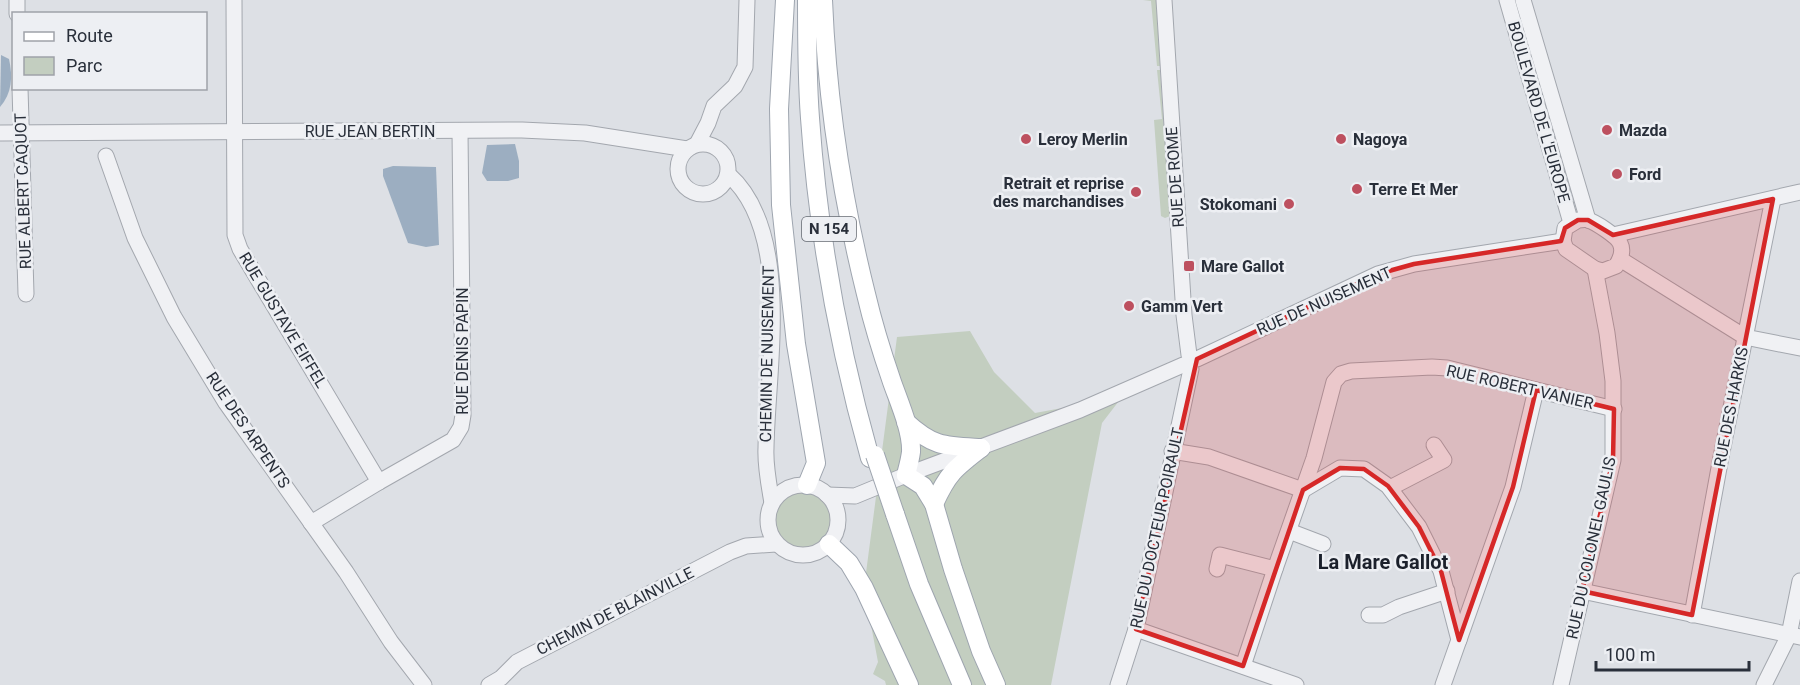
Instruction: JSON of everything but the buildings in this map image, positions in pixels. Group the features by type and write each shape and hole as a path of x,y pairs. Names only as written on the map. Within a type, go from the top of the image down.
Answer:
{"main road":[{"path":"785,0 779,109 781,205 796,344 816,463 798,486"},
{"path":"802,0 804,122 819,242 829,277"},
{"name":"N 154","path":"807,0 810,118 829,277 852,394 917,591 957,685"},
{"name":"N 154","path":"815,0 820,154 828,227 849,351 873,456"},
{"path":"823,0 824,30 837,149 866,294 882,352 906,422 911,451 906,475 923,486 934,504 981,651 996,685"},
{"path":"906,422 926,439 941,445 981,448"},
{"path":"934,504 944,481 957,466 981,448"},
{"name":"N 154","path":"892,515 963,685"},
{"path":"829,543 846,559 864,588 909,685"}],"street":[{"name":"RUE GUSTAVE EIFFEL","path":"234,0 234,235 240,249 379,482"},
{"path":"699,146 723,154 728,167 726,180 717,190 704,194 691,191 681,181 678,168 682,154 699,146 714,106 735,86 745,67 747,0"},
{"name":"RUE DE ROME","path":"1164,0 1183,304 1190,362"},
{"name":"BOULEVARD DE L'EUROPE","path":"1507,0 1571,223"},
{"name":"BOULEVARD DE L'EUROPE","path":"1523,0 1588,220"},
{"name":"RUE ALBERT CAQUOT","path":"20,90 26,294"},
{"name":"RUE JEAN BERTIN","path":"0,133 460,131 585,133 639,141 699,146"},
{"name":"RUE DENIS PAPIN","path":"311,524 453,440 461,428 463,415 460,131"},
{"name":"RUE JEAN BERTIN","path":"639,141 678,168"},
{"name":"RUE DES ARPENTS","path":"106,156 135,238 174,317 226,403 423,685"},
{"name":"CHEMIN DE NUISEMENT","path":"728,174 741,190 760,222 768,249 771,291 766,447 772,503"},
{"path":"717,190 739,197 750,204"},
{"path":"1613,235 1800,192"},
{"name":"RUE DES HARKIS","path":"1692,615 1773,199"},
{"path":"1588,220 1613,235 1620,243 1622,251 1620,259 1610,270 1595,268 1566,249 1563,241 1565,228 1571,223 1588,220"},
{"name":"RUE DE NUISEMENT","path":"827,495 855,496 1080,410 1190,362 1378,274 1414,264 1563,241"},
{"path":"1620,259 1745,336 1800,348"},
{"name":"RUE DU COLONEL GAULIS","path":"1561,685 1613,460 1614,409 1607,333 1595,268"},
{"name":"RUE DU DOCTEUR POIRAULT","path":"1118,685 1136,629 1190,362"},
{"name":"RUE ROBERT VANIER","path":"1243,666 1314,458 1334,382 1341,374 1351,371 1447,368 1614,409"},
{"path":"1443,685 1513,487 1536,390"},
{"path":"1390,488 1444,460 1434,445"},
{"path":"1173,451 1209,457 1303,490 1340,468 1364,469 1390,488 1419,527 1442,571 1459,640"},
{"path":"768,471 798,486 818,488 827,495 837,511 837,528 829,543 820,551 809,555 797,555 786,551 776,544 768,529 767,521 772,503 778,494 798,486"},
{"path":"838,520 855,496"},
{"name":"CHEMIN DE BLAINVILLE","path":"746,546 767,521"},
{"path":"1289,531 1323,544"},
{"name":"CHEMIN DE BLAINVILLE","path":"497,683 517,662 746,546 776,544"},
{"path":"1217,569 1220,555 1275,569"},
{"path":"1764,685 1795,636 1800,581"},
{"path":"1369,615 1383,615 1399,607 1447,591"},
{"path":"1582,591 1795,636"},
{"path":"1136,629 1291,684"}],"highlighted area":[{"path":"1773,199 1692,615 1582,591 1613,460 1614,409 1536,390 1513,487 1459,640 1441,571 1419,527 1388,486 1364,469 1340,468 1303,490 1243,666 1136,629 1197,359 1378,274 1414,264 1561,241 1565,228 1578,220 1588,220 1613,235"}],"green space":[{"path":"1143,0 1156,0 1160,66 1157,66 1151,1"},
{"path":"1157,70 1160,70 1170,216 1165,218 1161,216 1154,120 1162,119"},
{"path":"970,331 994,372 1035,413 1122,397 1102,423 1051,685 886,685 885,681 873,674 878,662 864,588 897,337"},
{"path":"804,490 826,499 835,521 826,543 804,552 782,543 773,521 782,499"}],"water":[{"path":"1,55 9,59 11,78 7,96 0,107"},
{"path":"515,144 519,161 519,178 508,181 487,181 482,173 487,145"},
{"path":"393,166 436,167 439,245 426,247 408,243 383,176 383,169"}],"place":[{"name":"Mazda","path":"1607,130"},
{"name":"Leroy Merlin","path":"1026,139"},
{"name":"Nagoya","path":"1341,139"},
{"name":"Ford","path":"1617,174"},
{"name":"Terre Et Mer","path":"1357,189"},
{"name":"Retrait et reprise des marchandises","path":"1136,192"},
{"name":"Stokomani","path":"1289,204"},
{"name":"Mare Gallot","path":"1189,266"},
{"name":"Gamm Vert","path":"1129,306"}],"district":[{"name":"La Mare Gallot","path":"1383,562"}]}
